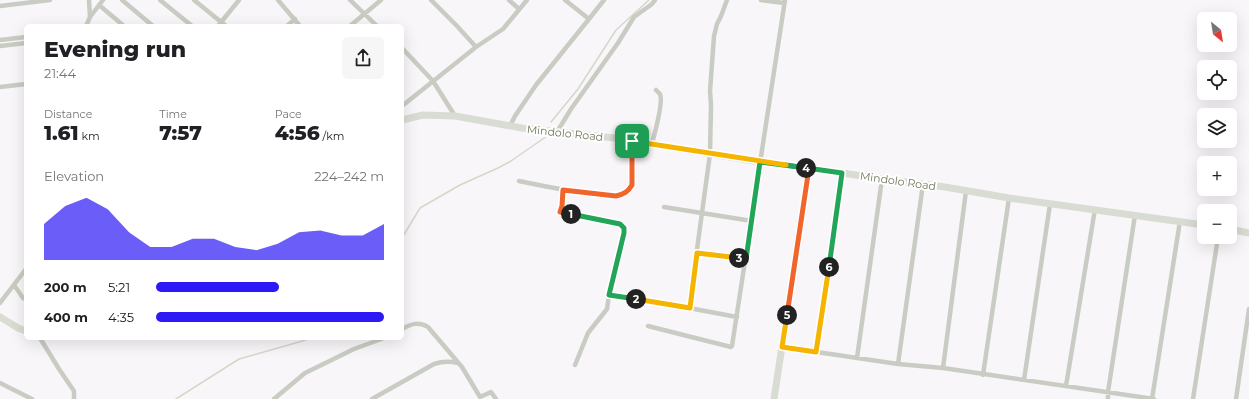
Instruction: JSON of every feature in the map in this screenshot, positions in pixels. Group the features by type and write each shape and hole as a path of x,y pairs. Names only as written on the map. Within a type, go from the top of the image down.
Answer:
{"street":[{"path":"0,6 50,0"},
{"path":"89,0 90,17"},
{"path":"87,24 90,17 103,0"},
{"path":"122,0 151,24"},
{"path":"160,0 190,24"},
{"path":"194,0 220,24 239,0"},
{"path":"278,0 299,24"},
{"path":"350,0 375,24"},
{"path":"352,24 381,0"},
{"path":"431,0 452,20 476,47"},
{"path":"509,0 519,9"},
{"path":"404,104 476,47 504,29 527,0"},
{"path":"565,0 589,19"},
{"path":"510,126 536,85 604,0"},
{"path":"557,132 634,17 652,4 654,0"},
{"path":"690,308 701,213 710,154 710,91 714,36 716,24 721,16 727,0"},
{"path":"648,326 731,347 752,221 785,2 761,0"},
{"path":"99,5 122,24"},
{"path":"289,24 295,19"},
{"path":"0,40 24,37"},
{"path":"0,46 24,43"},
{"path":"404,50 434,81 455,116"},
{"path":"0,87 24,84"},
{"path":"652,144 660,112 661,98 656,90"},
{"name":"Mindolo Road","path":"404,120 423,115 455,116 510,126 632,141 760,162 1197,224"},
{"path":"519,182 563,190 616,196 624,194 632,185 632,141"},
{"path":"774,399 809,168"},
{"path":"816,352 842,173"},
{"path":"857,358 882,179"},
{"path":"898,364 923,184"},
{"path":"563,190 560,212 620,224 624,228 607,309 588,333 575,364"},
{"path":"943,368 966,190"},
{"path":"983,375 1009,198"},
{"path":"1024,380 1050,204"},
{"path":"664,207 752,221"},
{"path":"1066,386 1095,209"},
{"path":"1108,399 1136,215"},
{"path":"782,347 898,364 943,368 1153,399 1180,221"},
{"path":"1237,230 1249,233"},
{"path":"1193,399 1217,244"},
{"path":"697,253 746,259"},
{"path":"0,303 24,272"},
{"path":"14,285 22,298 24,298"},
{"path":"609,295 736,317"},
{"path":"1236,399 1249,309"},
{"path":"1,316 18,328 24,330"},
{"path":"404,328 417,323 424,324 428,327 462,367 478,398 491,392 496,399"},
{"path":"41,340 74,391 74,399"},
{"path":"274,399 305,373 354,349 379,340"},
{"path":"372,399 434,364 449,361 458,363"},
{"path":"0,383 32,399"}],"waterway":[{"path":"551,122 578,89 616,30 649,0"},
{"path":"404,235 420,208 460,185 511,161 547,136"},
{"path":"176,399 239,359 306,340"}],"route":[{"path":"632,141 632,185 624,194 616,196 563,190 560,212 620,224 624,228 609,295 690,308 697,253 746,259 760,162 809,168 782,347 816,352 842,173 809,168 760,162 632,141"}]}
